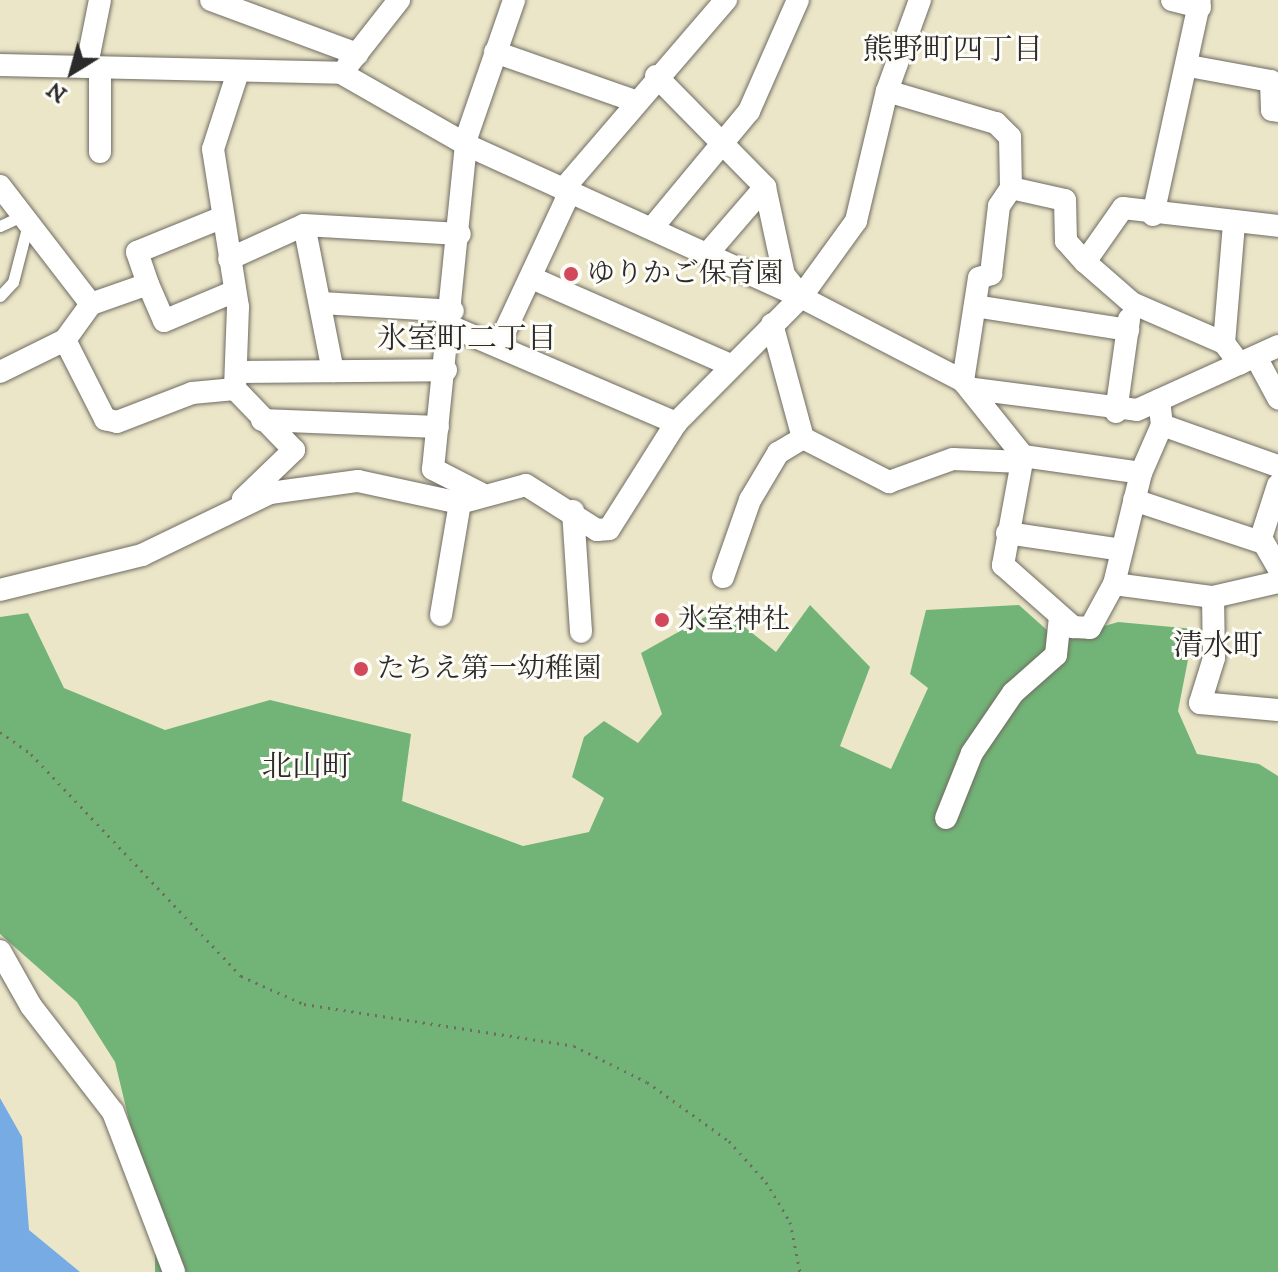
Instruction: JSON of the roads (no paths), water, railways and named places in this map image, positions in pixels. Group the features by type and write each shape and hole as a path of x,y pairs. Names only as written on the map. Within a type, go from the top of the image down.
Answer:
{"street":[{"path":"100,0 94,67 100,152"},
{"path":"211,0 357,54"},
{"path":"341,73 399,0"},
{"path":"470,498 433,469 469,146 495,52 514,0"},
{"path":"498,346 566,200 565,187 656,76 726,0"},
{"path":"652,228 749,111 798,0"},
{"path":"0,590 142,555 270,493 358,481 470,498 526,485 609,529 676,423 728,364 801,297 856,221 887,91 920,0"},
{"path":"1153,215 1189,66 1200,3 1172,0"},
{"path":"495,52 635,101"},
{"path":"0,65 341,73 469,146 565,187 801,297 968,385 1116,412 1159,400 1278,346"},
{"path":"1189,66 1271,81 1272,110 1278,111"},
{"path":"234,508 294,450 262,420 236,380 235,291 213,149 238,72"},
{"path":"656,76 726,141 765,187 784,275 801,297"},
{"path":"887,91 996,123 1010,137 1011,188 999,206 991,274 979,278 968,385 1023,459 1003,565 1066,622 1090,628 1114,584 1141,473 1162,425 1159,400"},
{"path":"0,186 27,217 91,304"},
{"path":"708,253 765,187"},
{"path":"1011,188 1065,200 1066,241 1085,262 1132,303 1224,343 1248,360 1278,398"},
{"path":"1085,262 1123,208 1153,215 1278,226"},
{"path":"223,217 137,252 164,321 235,291"},
{"path":"1224,343 1234,223"},
{"path":"229,259 304,225 460,234"},
{"path":"304,225 333,371"},
{"path":"532,278 728,364"},
{"path":"0,372 65,340 91,304 148,284"},
{"path":"320,303 452,319 498,346 676,423"},
{"path":"1116,412 1132,303"},
{"path":"975,306 1128,330"},
{"path":"772,324 803,438 889,482 953,459 1023,459 1141,473"},
{"path":"65,340 105,419 117,422 236,380 333,371 446,370"},
{"path":"262,420 438,427"},
{"path":"1162,425 1278,466"},
{"path":"723,577 750,500 778,453 803,438"},
{"path":"1278,485 1264,516 1263,543 1278,568"},
{"path":"441,615 470,498"},
{"path":"1134,500 1263,543"},
{"path":"573,511 581,632"},
{"path":"1007,533 1122,550"},
{"path":"1114,584 1213,597 1278,582"},
{"path":"1213,597 1214,658 1200,703 1278,710"},
{"path":"946,818 972,753 1013,693 1056,655 1066,622"},
{"path":"0,951 31,1006 113,1112 174,1272"}],"lane":[{"path":"0,226 27,217"},
{"path":"0,296 13,282 27,217"}],"water":[{"path":"0,1098 22,1137 29,1230 80,1272 0,1272"}],"place":[{"name":"ゆりかご保育園","path":"571,274"},
{"name":"氷室神社","path":"662,620"},
{"name":"たちえ第一幼稚園","path":"361,669"}],"district":[{"name":"熊野町四丁目","path":"953,51"},
{"name":"氷室町二丁目","path":"467,340"},
{"name":"清水町","path":"1218,647"},
{"name":"北山町","path":"307,768"}]}
